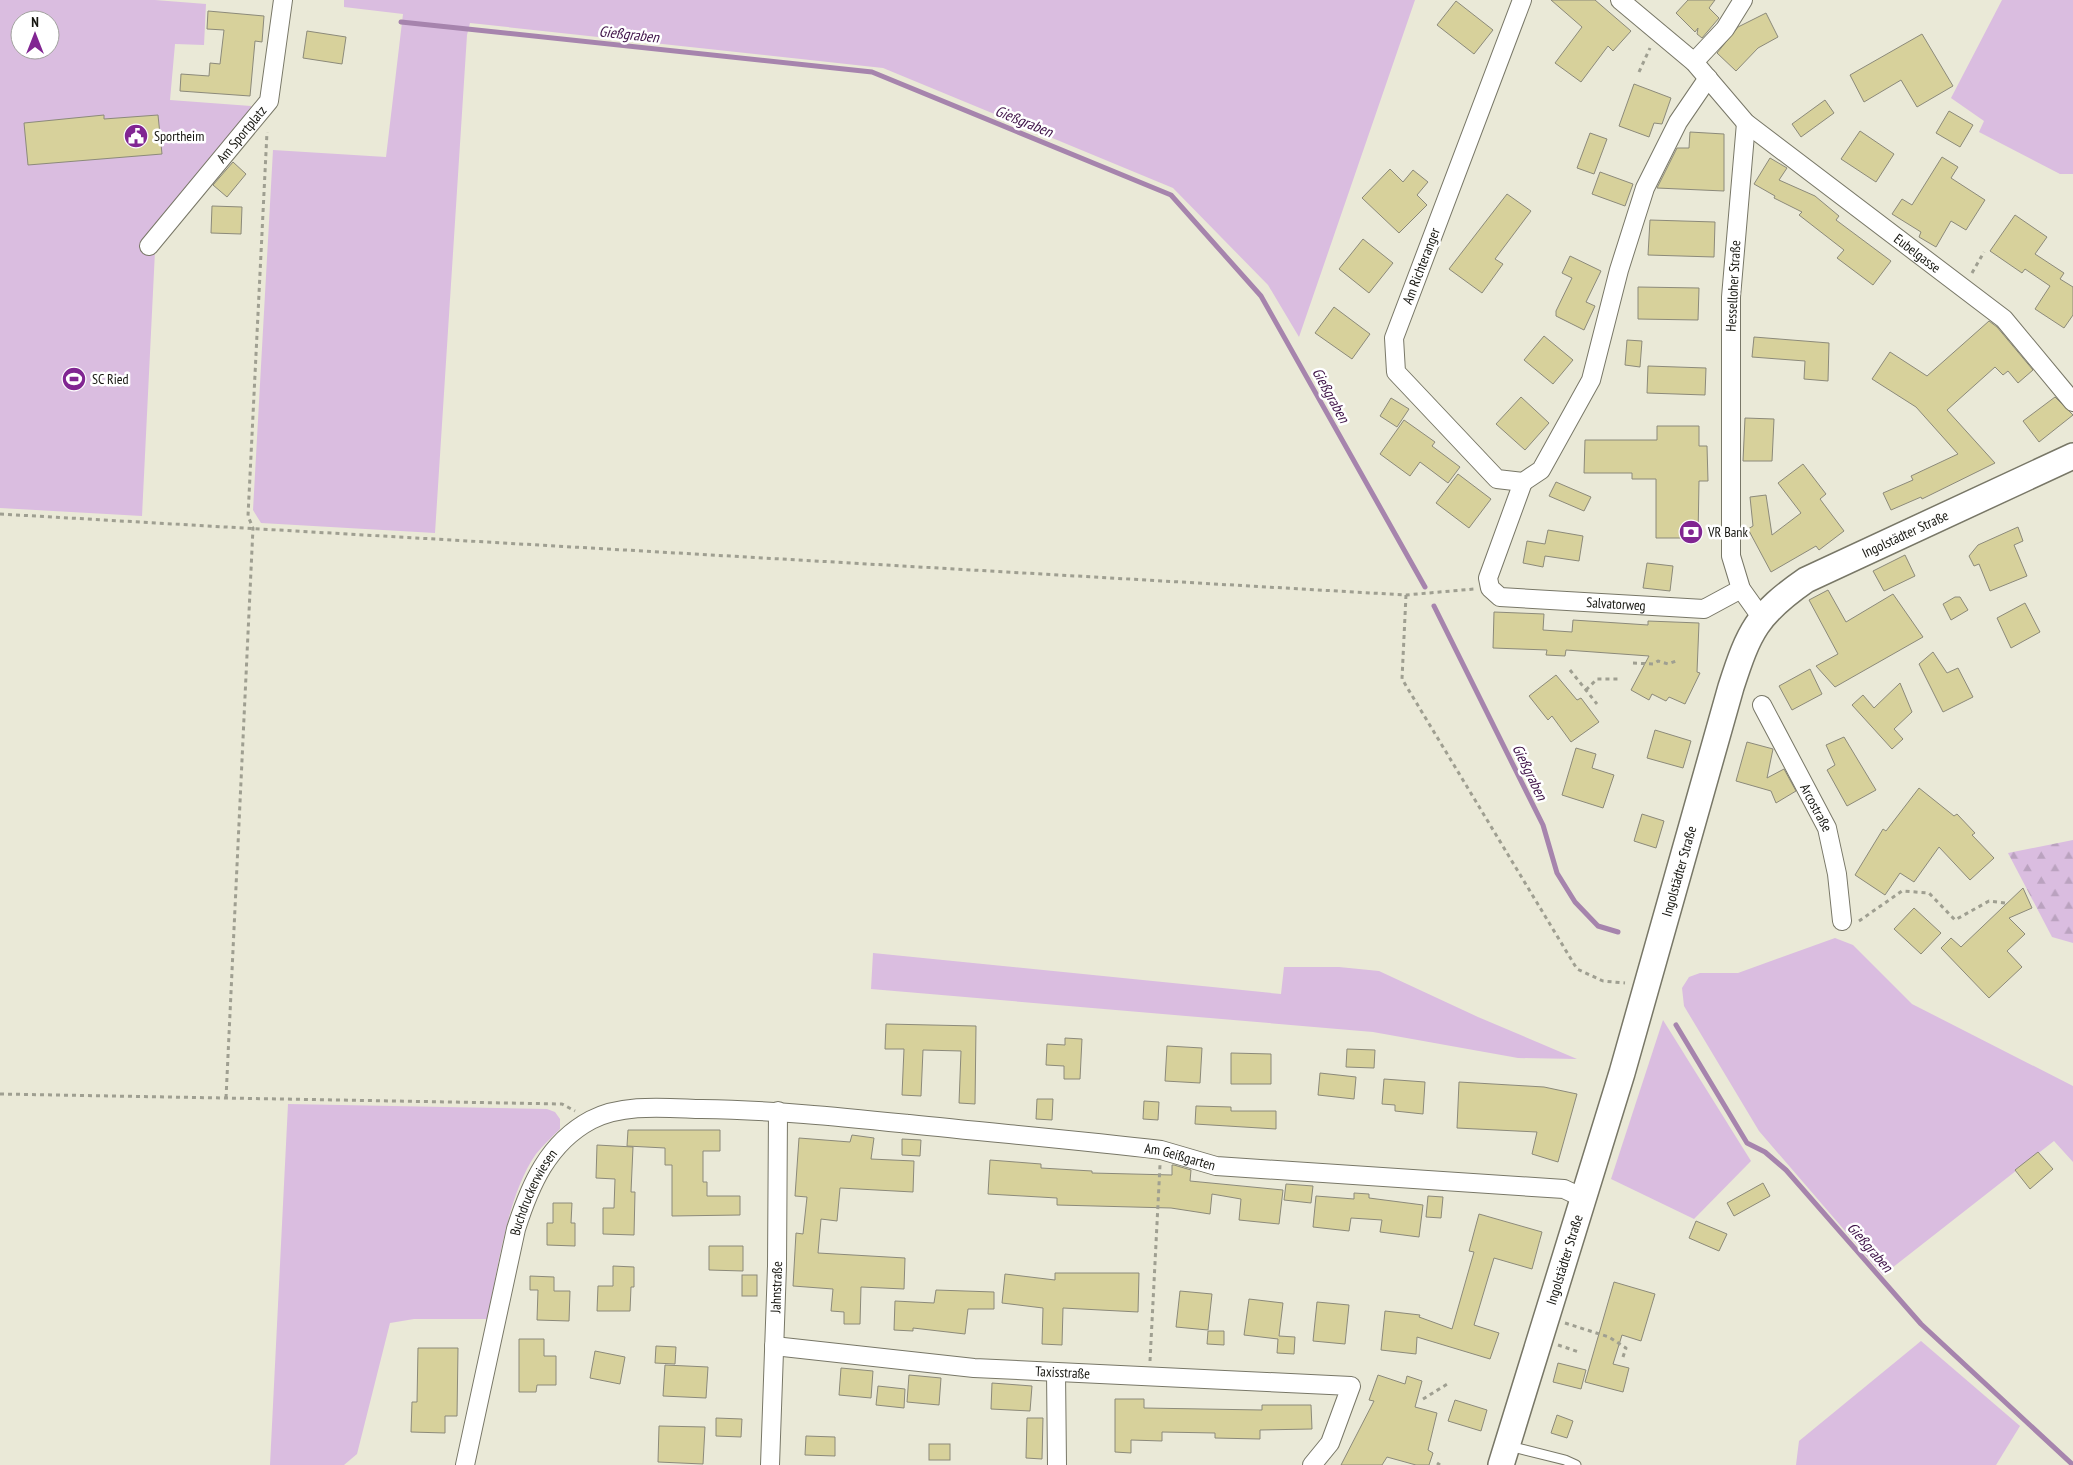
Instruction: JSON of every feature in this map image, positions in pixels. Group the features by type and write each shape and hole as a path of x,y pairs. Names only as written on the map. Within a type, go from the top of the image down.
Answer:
{"main road":[{"name":"Ingolstädter Straße","path":"1504,1455 1560,1321 1582,1198 1622,1073 1731,687 1742,654 1761,617 1778,599 1806,580 2073,456"}],"street":[{"name":"Am Sportplatz","path":"149,246 269,101 284,0"},
{"name":"Am Richteranger","path":"1522,0 1394,338 1396,372 1497,479 1523,482"},
{"path":"1620,0 1694,62 1746,123"},
{"path":"1694,62 1726,29 1742,0"},
{"path":"1490,588 1488,578 1523,482 1541,470 1592,380 1620,270 1645,188 1678,122 1708,78"},
{"name":"Eubelgasse","path":"1746,123 2004,318 2073,402"},
{"name":"Hesselloher Straße","path":"1746,123 1730,296 1730,556 1741,589 1761,617"},
{"name":"Salvatorweg","path":"1490,588 1500,597 1704,609 1741,589"},
{"name":"Arcostraße","path":"1762,705 1827,828 1850,922"},
{"name":"Buchdruckerwiesen","path":"465,1465 516,1229 527,1194 553,1150 576,1130 592,1120 643,1107 778,1111"},
{"name":"Am Geißgarten","path":"778,1111 1161,1150 1216,1166 1564,1189 1582,1198"},
{"name":"Jahnstraße","path":"770,1465 778,1111"},
{"name":"Taxisstraße","path":"774,1346 974,1368 1351,1386 1330,1443 1312,1465"},
{"path":"1056,1372 1057,1465"}],"lane":[{"path":"1504,1455 1565,1460 1576,1465"}],"path":[{"path":"1639,72 1658,32"},
{"path":"226,1098 253,528 248,516 269,101"},
{"path":"1964,288 1984,252"},
{"path":"0,514 1406,595 1490,588"},
{"path":"1406,595 1402,679 1577,969 1603,981 1625,983"},
{"path":"1634,663 1653,664 1658,661 1668,664 1676,661"},
{"path":"1570,670 1597,704"},
{"path":"1586,690 1597,679 1620,679"},
{"path":"1850,922 1902,891 1929,893 1955,920 1989,901 2006,903"},
{"path":"0,1094 562,1104 592,1120"},
{"path":"1149,1376 1161,1150"},
{"path":"1560,1321 1609,1337 1626,1348 1622,1360"},
{"path":"1555,1354 1560,1338"},
{"path":"1422,1399 1449,1383"}],"green space":[{"name":"SC Ried","path":"0,0 155,0 206,4 204,45 175,44 170,100 251,106 258,129 155,251 142,516 0,508"},
{"path":"344,0 1415,0 1299,337 1268,285 1173,188 883,68 470,23 467,35 435,533 261,523 253,510 273,150 386,157 403,14 344,7"},
{"path":"2002,0 2073,0 2073,174 2060,174 1979,132 1984,121 1951,98"},
{"path":"2073,840 2073,943 2052,937 2008,853"},
{"path":"1835,938 1853,945 1912,1004 2073,1086 2073,1162 2054,1141 1883,1275 1759,1131 1684,1006 1682,988 1689,977 1700,973 1738,973"},
{"path":"873,953 1281,994 1284,967 1339,967 1379,971 1478,1017 1577,1059 1518,1058 1373,1032 871,989"},
{"path":"1663,1020 1751,1161 1694,1219 1611,1179"},
{"path":"288,1104 547,1109 555,1112 560,1119 560,1129 536,1154 518,1190 505,1234 487,1319 414,1319 390,1323 357,1454 344,1465 270,1465"},
{"path":"1921,1341 2020,1426 1996,1465 1796,1465 1799,1441"}],"building":[{"path":"1551,0 1595,0 1631,31 1613,51 1608,46 1581,82 1555,63 1582,27"},
{"path":"1688,0 1715,0 1709,8 1719,18 1702,38 1697,34 1698,28 1695,32 1676,13"},
{"path":"1456,1 1493,30 1474,54 1437,25"},
{"path":"208,11 264,16 262,42 255,41 250,96 180,91 181,74 209,76 210,63 220,64 224,30 207,29"},
{"path":"1766,13 1778,37 1758,48 1736,71 1717,53 1738,27"},
{"path":"307,31 346,37 342,64 303,58"},
{"path":"1922,34 1953,86 1917,107 1901,80 1864,102 1850,75"},
{"path":"1634,84 1671,98 1662,124 1654,123 1649,137 1619,126"},
{"path":"1825,100 1834,113 1801,137 1792,124"},
{"path":"1949,111 1973,125 1960,147 1936,133"},
{"path":"104,115 104,119 158,115 162,154 28,165 24,123"},
{"path":"1860,131 1894,154 1876,182 1841,159"},
{"path":"1690,132 1724,134 1724,191 1657,188 1677,148 1689,148"},
{"path":"1590,133 1607,139 1594,174 1577,168"},
{"path":"1942,157 1958,167 1951,178 1985,200 1966,230 1951,221 1936,247 1919,237 1921,232 1892,214 1902,199 1912,205"},
{"path":"1770,158 1787,168 1779,180 1815,196 1839,216 1836,220 1891,261 1873,285 1837,258 1844,250 1799,215 1802,212 1774,198 1775,196 1754,184"},
{"path":"233,162 246,174 227,197 213,185"},
{"path":"1390,169 1403,182 1413,170 1428,182 1417,195 1427,205 1399,233 1362,198"},
{"path":"1600,172 1633,184 1625,206 1592,194"},
{"path":"1507,194 1531,211 1495,259 1503,264 1482,293 1449,269"},
{"path":"212,206 242,207 241,234 211,233"},
{"path":"2015,215 2047,237 2035,254 2064,273 2060,279 2073,287 2073,315 2064,328 2035,309 2050,286 2025,269 2022,273 1990,251"},
{"path":"1650,220 1715,222 1714,257 1648,255"},
{"path":"1363,239 1393,263 1369,293 1339,269"},
{"path":"1570,256 1601,271 1586,302 1595,306 1584,330 1556,316 1556,311 1572,278 1562,273"},
{"path":"1638,287 1699,288 1698,320 1638,319"},
{"path":"1334,307 1370,334 1352,359 1315,333"},
{"path":"1989,321 1997,327 2033,370 2018,383 2008,371 2003,375 1995,367 1947,410 1995,463 1922,499 1921,497 1891,510 1883,493 1913,480 1911,476 1958,454 1916,407 1872,379 1890,352 1927,376"},
{"path":"1544,336 1573,360 1553,384 1524,360"},
{"path":"1754,337 1829,343 1828,381 1804,379 1805,361 1752,357"},
{"path":"1627,340 1642,341 1640,367 1625,365"},
{"path":"1648,366 1706,368 1705,395 1647,393"},
{"path":"1521,397 1549,423 1525,450 1496,424"},
{"path":"2055,397 2073,415 2039,442 2023,421"},
{"path":"1391,398 1409,409 1397,427 1380,416"},
{"path":"1745,418 1774,419 1772,461 1743,461"},
{"path":"1404,420 1435,442 1432,446 1460,467 1448,483 1420,462 1410,476 1380,454"},
{"path":"1657,426 1699,426 1699,446 1707,446 1708,481 1699,481 1698,538 1656,538 1656,479 1632,479 1632,473 1584,473 1585,440 1657,440"},
{"path":"1803,464 1826,494 1820,499 1844,531 1819,550 1816,546 1771,572 1748,529 1753,526 1750,497 1766,495 1772,535 1801,513 1778,483"},
{"path":"1458,474 1491,499 1469,528 1436,503"},
{"path":"1556,482 1591,497 1584,511 1549,496"},
{"path":"2018,527 2023,541 2014,545 2027,576 1990,591 1979,564 1974,566 1969,556 1978,545"},
{"path":"1548,530 1583,536 1579,561 1545,556 1543,567 1523,563 1527,541 1545,544"},
{"path":"1905,555 1915,576 1884,591 1873,571"},
{"path":"1647,563 1673,566 1670,591 1643,588"},
{"path":"1828,590 1846,622 1893,594 1923,637 1835,687 1816,666 1838,654 1809,600"},
{"path":"1955,597 1960,597 1968,610 1951,620 1943,604"},
{"path":"2025,603 2040,632 2011,648 1997,618"},
{"path":"1494,612 1544,614 1543,630 1572,632 1573,620 1648,625 1648,621 1699,623 1697,672 1700,673 1685,704 1669,697 1666,701 1652,694 1649,700 1631,690 1649,656 1566,650 1565,656 1546,655 1547,650 1493,648"},
{"path":"1933,652 1947,673 1958,668 1973,697 1943,712 1919,664"},
{"path":"1810,669 1822,694 1792,710 1779,686"},
{"path":"1556,675 1577,700 1581,698 1599,722 1571,742 1552,716 1548,720 1529,696"},
{"path":"1900,683 1912,712 1894,729 1903,739 1892,749 1852,705 1863,695 1874,708"},
{"path":"1655,730 1691,741 1683,768 1647,758"},
{"path":"1844,737 1876,790 1847,806 1827,770 1835,765 1826,745"},
{"path":"1747,742 1773,749 1767,778 1784,769 1796,791 1776,803 1771,791 1736,781"},
{"path":"1576,748 1596,754 1592,768 1614,775 1603,808 1562,795"},
{"path":"1919,788 1954,816 1957,814 1975,833 1972,835 1994,858 1970,880 1939,847 1914,882 1900,873 1885,895 1855,875 1883,829 1886,831"},
{"path":"1642,814 1664,821 1656,848 1634,841"},
{"path":"2023,888 2032,908 2009,918 2025,934 2007,951 2022,967 1989,998 1941,948 1951,938 1961,947"},
{"path":"1914,908 1941,933 1921,954 1894,929"},
{"path":"886,1024 976,1026 975,1104 959,1103 961,1051 923,1050 921,1096 902,1095 904,1049 885,1049"},
{"path":"1065,1038 1082,1039 1080,1079 1064,1079 1064,1066 1046,1065 1047,1044 1065,1045"},
{"path":"1167,1046 1202,1048 1200,1083 1165,1081"},
{"path":"1347,1049 1375,1050 1374,1068 1346,1067"},
{"path":"1231,1053 1271,1054 1271,1084 1231,1084"},
{"path":"1320,1073 1356,1077 1354,1099 1318,1095"},
{"path":"1384,1079 1425,1082 1423,1114 1395,1111 1395,1105 1382,1104"},
{"path":"1459,1082 1544,1087 1577,1094 1558,1162 1532,1154 1537,1132 1457,1128"},
{"path":"1037,1099 1053,1099 1052,1120 1036,1119"},
{"path":"1144,1101 1159,1102 1158,1120 1143,1119"},
{"path":"1196,1106 1231,1107 1231,1111 1276,1111 1276,1129 1195,1124"},
{"path":"628,1130 720,1130 720,1151 703,1151 703,1182 707,1182 707,1196 740,1196 740,1215 672,1216 672,1165 665,1165 665,1148 627,1146"},
{"path":"852,1135 874,1138 871,1159 914,1161 913,1192 840,1188 837,1221 821,1219 818,1253 905,1258 904,1289 861,1287 860,1324 844,1324 844,1312 831,1311 833,1289 793,1286 796,1233 803,1234 807,1197 795,1196 799,1138 850,1142"},
{"path":"902,1139 921,1140 920,1156 902,1155"},
{"path":"597,1145 633,1147 631,1192 635,1192 634,1235 603,1234 603,1208 614,1208 615,1179 596,1178"},
{"path":"2038,1152 2053,1169 2030,1189 2015,1170"},
{"path":"990,1160 1041,1164 1041,1168 1092,1171 1092,1173 1172,1175 1172,1165 1174,1165 1191,1170 1190,1181 1283,1190 1279,1224 1239,1220 1241,1199 1212,1194 1210,1214 1171,1208 1057,1205 1057,1198 988,1194"},
{"path":"1763,1183 1770,1196 1734,1216 1727,1203"},
{"path":"1286,1184 1313,1186 1311,1203 1284,1200"},
{"path":"1354,1193 1369,1194 1369,1198 1423,1205 1419,1237 1380,1232 1382,1220 1351,1218 1349,1231 1313,1227 1316,1196 1354,1199"},
{"path":"1428,1196 1443,1197 1441,1218 1426,1217"},
{"path":"553,1203 572,1203 571,1223 575,1223 575,1246 547,1245 547,1223 553,1223"},
{"path":"1479,1214 1542,1232 1532,1269 1494,1258 1474,1325 1499,1333 1490,1359 1417,1337 1416,1354 1381,1350 1385,1311 1420,1315 1419,1317 1452,1329 1474,1252 1469,1251"},
{"path":"1696,1221 1727,1234 1719,1251 1689,1238"},
{"path":"709,1246 743,1246 743,1271 709,1270"},
{"path":"613,1266 634,1267 634,1287 631,1287 630,1311 597,1311 598,1286 613,1286"},
{"path":"1055,1273 1139,1273 1138,1312 1063,1308 1062,1345 1042,1344 1043,1308 1002,1303 1005,1274 1055,1280"},
{"path":"742,1275 757,1275 757,1296 742,1296"},
{"path":"530,1276 554,1277 554,1291 570,1291 569,1321 537,1320 538,1290 530,1290"},
{"path":"1614,1282 1655,1294 1641,1341 1622,1335 1613,1364 1629,1368 1623,1392 1585,1382"},
{"path":"936,1290 994,1292 994,1309 968,1309 965,1334 913,1328 913,1331 894,1330 895,1301 934,1303"},
{"path":"1180,1291 1212,1294 1208,1330 1176,1327"},
{"path":"1249,1299 1283,1303 1279,1336 1295,1337 1294,1354 1277,1353 1278,1339 1244,1335"},
{"path":"1317,1302 1349,1305 1345,1344 1313,1341"},
{"path":"1208,1331 1224,1331 1224,1345 1207,1344"},
{"path":"519,1339 544,1339 544,1356 556,1356 556,1385 537,1385 536,1392 519,1392"},
{"path":"656,1346 676,1347 675,1364 655,1363"},
{"path":"418,1348 458,1348 457,1416 445,1416 445,1433 411,1432 412,1402 417,1402"},
{"path":"595,1351 625,1357 620,1384 590,1378"},
{"path":"1558,1363 1586,1370 1581,1389 1553,1382"},
{"path":"665,1365 708,1367 706,1398 663,1396"},
{"path":"841,1368 873,1371 871,1398 839,1395"},
{"path":"909,1375 941,1378 939,1405 907,1402"},
{"path":"1378,1375 1405,1384 1407,1376 1422,1381 1415,1407 1437,1413 1428,1450 1433,1453 1429,1465 1416,1465 1387,1457 1382,1465 1341,1465 1374,1401 1369,1400"},
{"path":"992,1383 1032,1386 1030,1411 991,1409"},
{"path":"878,1386 905,1389 904,1408 876,1405"},
{"path":"1115,1399 1144,1399 1144,1408 1262,1410 1262,1405 1311,1405 1312,1429 1260,1430 1260,1439 1215,1438 1215,1433 1162,1432 1162,1441 1131,1440 1131,1453 1115,1452"},
{"path":"1455,1400 1487,1410 1481,1431 1448,1421"},
{"path":"1557,1415 1573,1421 1567,1438 1551,1433"},
{"path":"716,1418 742,1419 741,1437 716,1436"},
{"path":"1027,1418 1043,1418 1042,1459 1026,1458"},
{"path":"659,1426 705,1427 703,1464 658,1462"},
{"path":"806,1436 835,1437 835,1456 805,1455"},
{"path":"929,1444 950,1444 950,1460 929,1460"}],"waterway":[{"name":"Gießgraben","path":"401,22 872,72 1171,195 1261,296 1425,587"},
{"name":"Gießgraben","path":"1434,606 1543,825 1557,873 1575,902 1598,926 1618,932"},
{"name":"Gießgraben","path":"1676,1025 1747,1143 1765,1152 1786,1170 1921,1324 2073,1465"}],"place":[{"name":"Sportheim","path":"136,136"},
{"name":"SC Ried","path":"74,379"},
{"name":"VR Bank","path":"1691,532"}]}
